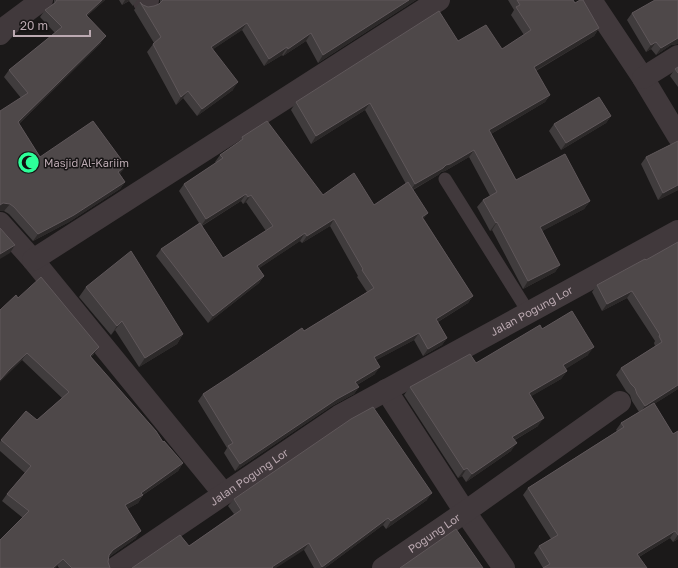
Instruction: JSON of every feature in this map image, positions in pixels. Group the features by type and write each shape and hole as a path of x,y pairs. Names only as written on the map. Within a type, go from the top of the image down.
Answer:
{"street":[{"path":"0,34 7,26 42,0"},
{"path":"33,260 439,0"},
{"path":"591,0 643,78 678,136"},
{"path":"643,78 678,56"},
{"path":"0,223 33,260 224,494"},
{"name":"Jalan Pogung Lor","path":"115,568 339,416 678,231"},
{"path":"386,390 465,512 504,568"},
{"name":"Pogung Lor","path":"383,568 620,402"}],"lane":[{"path":"444,179 528,313"}],"building":[{"path":"57,0 102,0 86,15 106,36 18,122 40,157 93,121 126,166 118,172 125,182 74,215 38,234 14,207 10,204 3,203 0,205 0,111 28,93 9,70 62,27 45,10"},
{"path":"163,0 409,0 323,55 311,33 288,49 287,47 269,59 247,23 211,47 238,82 202,109 188,91 181,97 153,44 161,37 140,2 148,7 159,4"},
{"path":"517,0 573,0 575,3 583,0 599,28 534,67 550,95 489,130 516,180 565,154 590,201 540,227 560,265 528,281 497,222 496,223 483,200 497,192 474,150 415,184 370,103 316,136 296,102 439,11 458,41 486,25 502,49 531,30 516,7 520,5"},
{"path":"655,0 678,0 678,38 661,48 656,42 651,45 632,13"},
{"path":"599,97 611,116 566,143 554,124"},
{"path":"267,121 323,195 354,173 374,205 408,182 428,213 422,217 473,296 436,319 447,338 428,349 419,333 374,357 380,367 355,382 359,387 337,399 240,464 228,446 233,443 203,394 302,328 304,331 374,288 362,270 363,269 334,219 307,236 305,233 257,266 264,276 213,316 161,249 200,223 223,258 273,226 251,195 248,197 246,194 206,219 184,184 223,158 220,155 243,139 242,137"},
{"path":"678,141 678,185 663,193 646,157"},
{"path":"0,228 15,245 0,254"},
{"path":"678,242 678,385 645,406 621,368 662,342 659,336 660,335 632,291 607,304 597,285"},
{"path":"131,251 183,334 145,358 122,321 117,326 86,287"},
{"path":"41,277 99,347 90,356 156,431 163,442 164,441 183,463 141,493 143,495 125,505 141,531 113,550 109,555 108,562 110,568 72,568 63,559 53,568 0,568 0,540 29,511 7,494 31,466 1,440 26,411 37,420 69,392 27,353 0,380 0,310 16,295 18,298"},
{"path":"572,311 594,347 563,365 567,371 529,393 544,418 512,437 517,443 472,474 467,468 464,470 410,387 470,354 476,363 540,325 542,329"},
{"path":"654,403 673,434 678,431 678,535 675,531 637,554 647,568 543,568 550,564 539,546 558,535 528,488 624,427 621,423"},
{"path":"373,407 432,493 391,521 388,518 322,567 309,543 272,567 273,568 132,568 180,535 189,546 241,510 234,499 351,419"},
{"path":"456,529 483,568 400,568"}],"place":[{"name":"Masjid Al-Kariim","path":"28,163"}]}
